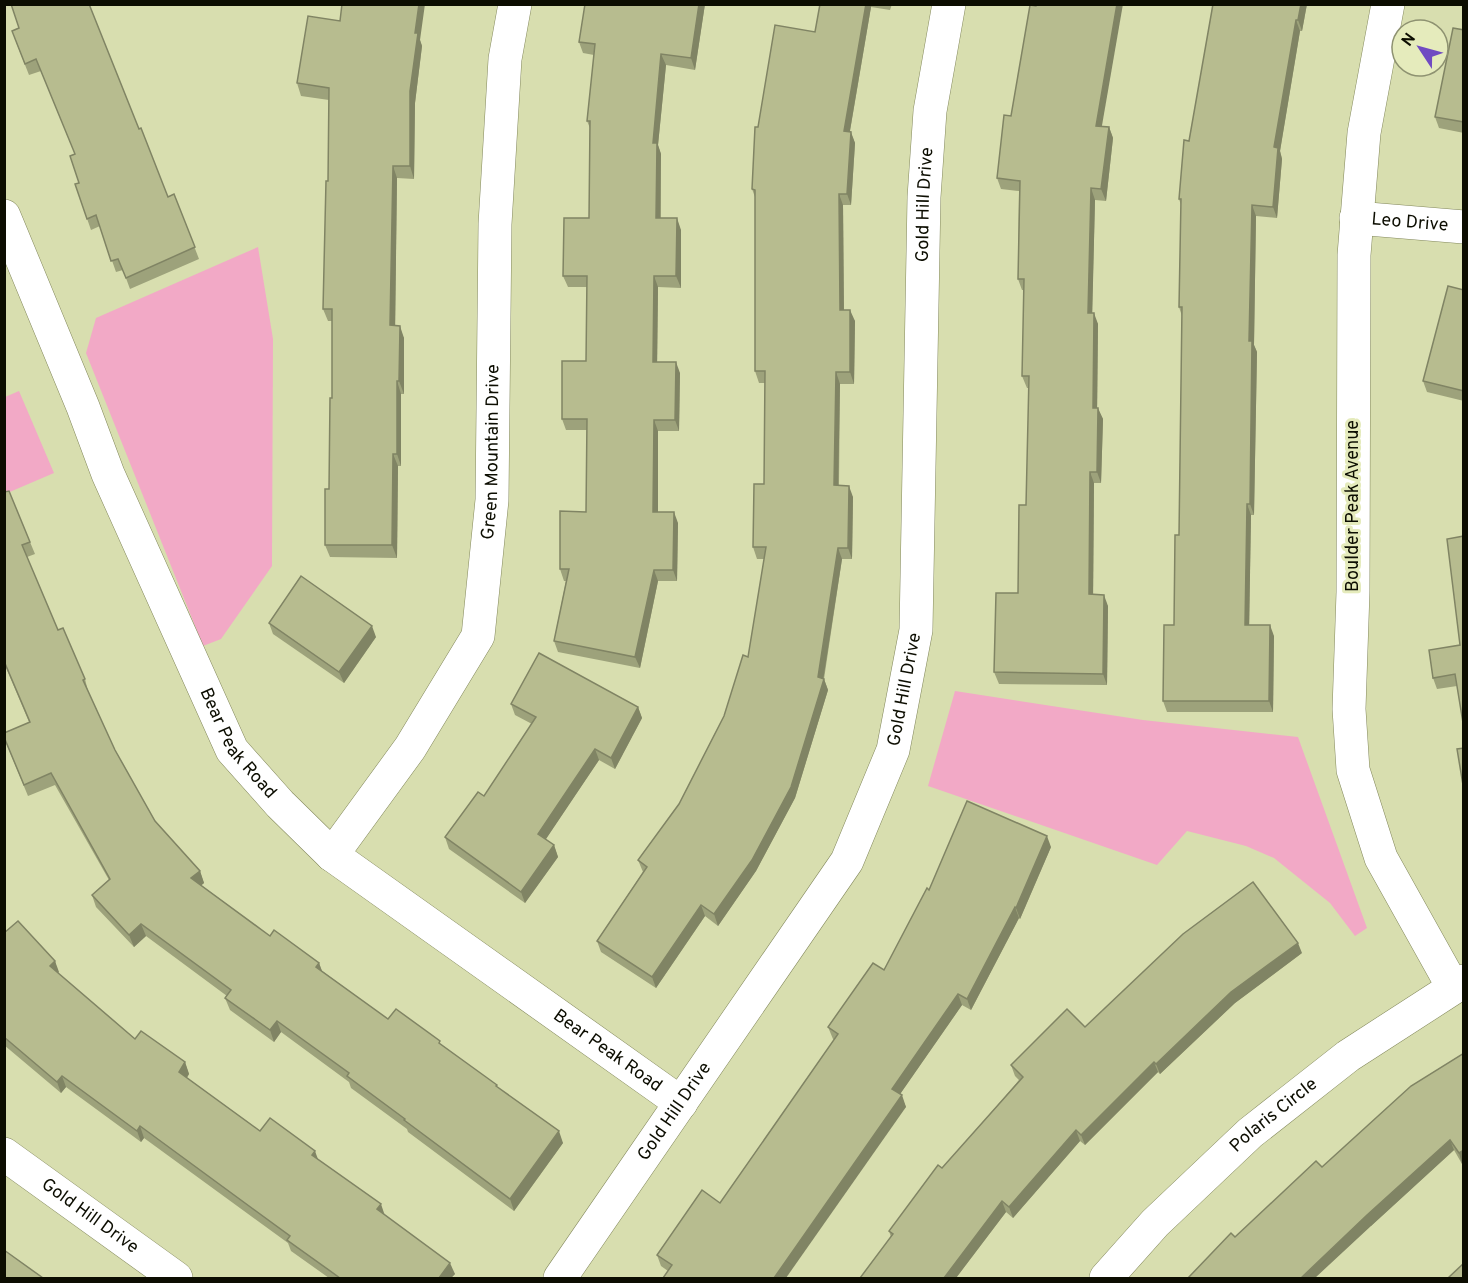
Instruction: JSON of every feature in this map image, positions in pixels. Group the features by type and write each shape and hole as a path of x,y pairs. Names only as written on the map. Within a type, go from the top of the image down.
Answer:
{"street":[{"name":"Green Mountain Drive","path":"332,855 410,748 477,636 492,500 496,212 505,59 515,4"},
{"name":"Gold Hill Drive","path":"560,1278 847,861 893,750 916,630 924,197 930,111 950,4"},
{"name":"Boulder Peak Avenue","path":"1388,4 1364,133 1354,255 1353,592 1349,709 1353,770 1381,858 1458,984"},
{"name":"Bear Peak Road","path":"4,216 83,407 108,474 232,750 280,804 332,855 681,1103"},
{"name":"Leo Drive","path":"1356,218 1464,227"},
{"name":"Polaris Circle","path":"1106,1278 1155,1223 1250,1134 1348,1056 1458,984"},
{"name":"Gold Hill Drive","path":"4,1154 176,1278"}],"shaded area":[{"path":"258,247 273,339 272,566 221,639 203,646 86,353 96,318"},
{"path":"19,391 54,473 5,494 5,397"},
{"path":"955,691 1143,720 1298,737 1367,928 1355,936 1330,903 1274,858 1246,846 1187,831 1157,865 928,786"}],"building":[{"path":"11,4 89,4 168,197 174,194 195,247 126,278 118,259 111,261 96,215 87,219 75,184 79,183 70,156 75,154 36,59 25,64 12,31 19,28"},
{"path":"342,4 419,4 415,33 418,33 410,91 410,166 393,166 390,325 400,326 397,454 393,454 392,545 325,545 325,489 329,489 330,398 332,398 332,309 323,309 329,88 297,83 308,16 340,21"},
{"path":"585,4 699,4 691,58 661,54 653,143 657,143 656,218 677,218 676,276 654,276 653,362 676,362 675,420 654,420 653,512 674,512 673,570 654,570 635,657 554,641 569,569 560,569 560,511 586,512 587,419 562,419 562,361 586,361 587,276 563,276 564,218 589,218 590,121 587,121 595,44 579,42"},
{"path":"820,4 866,4 844,131 851,132 847,194 839,194 840,310 850,310 850,372 836,372 834,485 849,486 848,548 838,548 818,677 824,679 791,787 752,860 714,914 701,905 652,977 597,941 647,867 638,860 679,804 724,716 743,655 748,657 766,547 753,547 754,484 764,484 765,371 755,371 755,190 752,189 755,127 758,127 775,25 815,32"},
{"path":"1037,4 1117,4 1096,126 1109,127 1101,189 1091,188 1088,313 1094,313 1093,408 1098,408 1097,472 1090,472 1089,594 1104,595 1103,674 994,672 996,593 1018,593 1019,505 1026,505 1029,376 1022,376 1024,279 1018,279 1020,181 997,178 1004,115 1011,116 1030,5 1036,6"},
{"path":"1213,4 1301,4 1298,20 1296,20 1274,147 1278,148 1273,207 1252,205 1249,341 1252,341 1250,504 1247,504 1245,625 1270,625 1269,701 1163,701 1164,625 1174,625 1175,535 1179,535 1182,307 1179,307 1181,199 1179,199 1184,140 1189,141"},
{"path":"1453,28 1464,30 1464,122 1435,117 1443,78 1450,78 1450,43"},
{"path":"1448,286 1464,290 1464,391 1423,381"},
{"path":"9,491 30,542 22,545 58,630 63,628 85,679 83,680 115,750 155,821 200,871 191,878 270,936 274,930 319,963 316,967 388,1019 396,1009 559,1131 510,1199 347,1076 349,1073 277,1021 270,1030 225,998 231,990 141,924 129,935 92,895 110,879 51,773 24,785 4,737 4,733 30,722 4,661 4,492"},
{"path":"1464,536 1464,729 1455,674 1433,678 1429,650 1460,645 1447,539"},
{"path":"301,576 372,626 339,672 269,623"},
{"path":"539,653 638,707 611,758 595,749 538,834 554,845 521,892 445,837 478,792 484,796 536,717 511,704"},
{"path":"1464,748 1464,791 1457,749"},
{"path":"967,801 1047,836 1016,908 967,999 958,994 892,1089 902,1095 774,1278 663,1278 672,1265 657,1255 702,1190 720,1203 838,1034 828,1027 873,963 884,970 927,888 929,890"},
{"path":"1253,882 1298,943 1231,992 1156,1064 1154,1062 1081,1135 1076,1130 1009,1207 1002,1201 944,1278 860,1278 893,1234 889,1231 938,1165 942,1168 1023,1077 1011,1065 1067,1009 1085,1027 1183,934"},
{"path":"18,921 55,961 50,966 135,1039 141,1031 185,1062 179,1072 260,1131 270,1118 315,1151 312,1155 381,1204 377,1209 450,1263 439,1278 340,1278 287,1240 290,1236 140,1126 137,1131 62,1076 57,1082 4,1037 4,933"},
{"path":"1464,1053 1464,1150 1459,1153 1450,1140 1301,1278 1188,1278 1231,1233 1235,1237 1316,1161 1322,1167 1411,1086"},
{"path":"4,1250 43,1278 4,1278"},
{"path":"1464,1263 1464,1278 1448,1278"}]}
